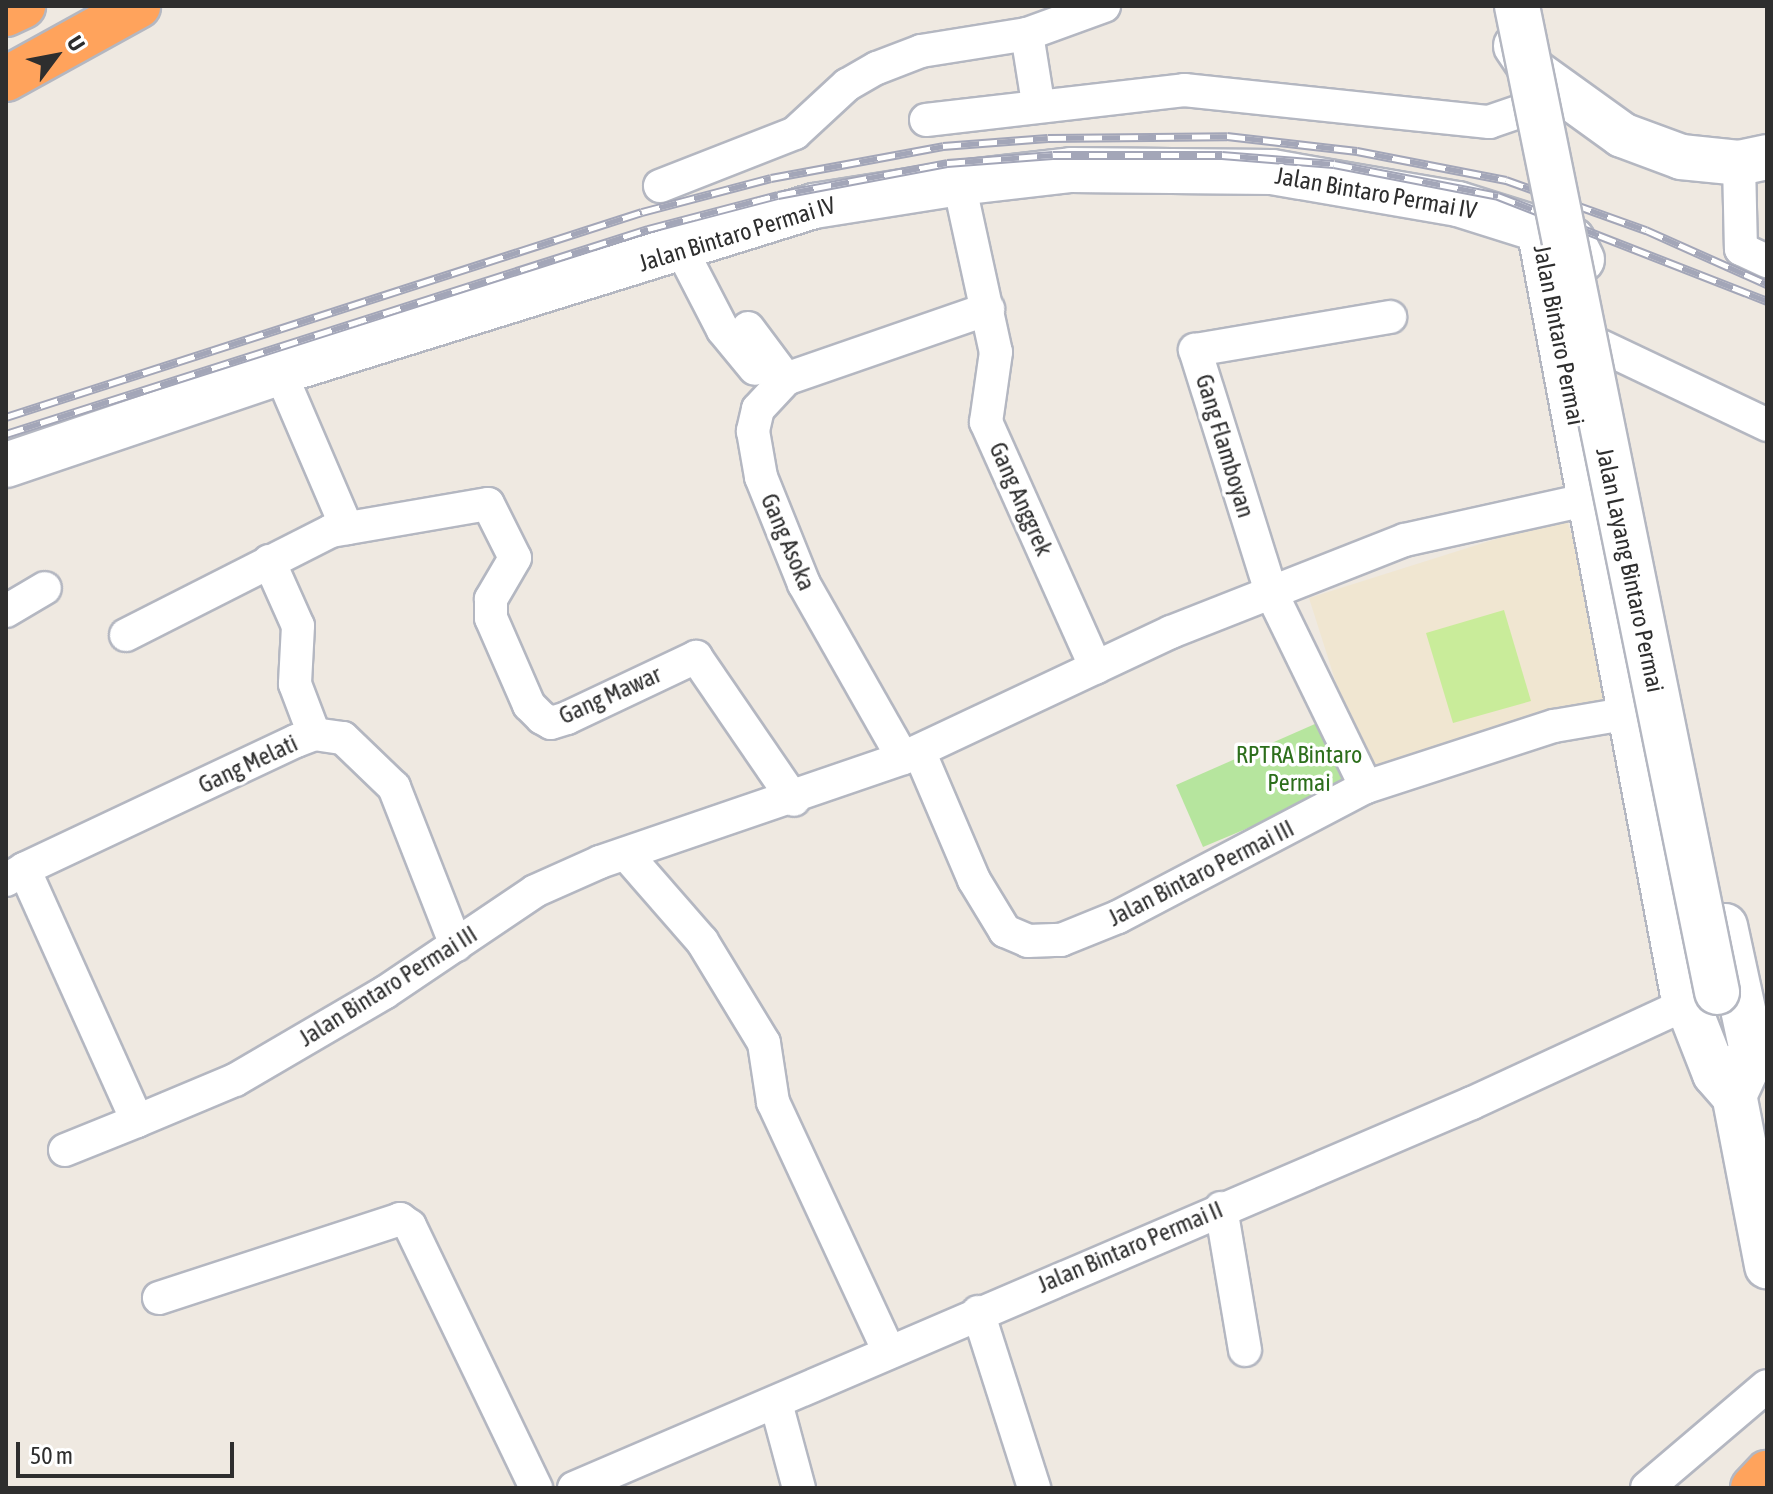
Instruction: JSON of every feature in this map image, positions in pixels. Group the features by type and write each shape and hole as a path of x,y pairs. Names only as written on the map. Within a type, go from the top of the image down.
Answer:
{"highway":[{"path":"6,14 23,6"},
{"path":"6,79 138,6"},
{"path":"1753,1488 1767,1473"}],"street":[{"path":"660,186 795,133 847,85 877,68 921,51 1027,34 1104,6"},
{"path":"1504,6 1516,47 1548,83 1622,135 1681,157 1753,160 1741,249 1767,261"},
{"name":"Jalan Layang Bintaro Permai","path":"1517,6 1702,998"},
{"path":"1537,6 1548,83"},
{"path":"1027,34 1038,103"},
{"path":"926,120 1038,103 1221,91 1489,122 1548,83"},
{"path":"1489,122 1548,83"},
{"name":"Jalan Bintaro Permai IV","path":"6,465 280,372 814,206 959,183 1071,170 1272,172 1458,204 1539,228"},
{"name":"Gang Anggrek","path":"959,183 996,352 986,422 1096,668"},
{"name":"Jalan Bintaro Permai","path":"1539,228 1596,421 1753,1055 1734,1096"},
{"name":"Jalan Bintaro Permai","path":"1539,228 1580,247 1601,346 1596,421 1579,502 1702,998 1734,1096 1767,1266"},
{"path":"681,249 723,330 779,384"},
{"path":"779,384 988,309"},
{"name":"Gang Flamboyan","path":"1271,592 1195,350 1390,317"},
{"path":"748,328 779,384"},
{"path":"1601,346 1767,425"},
{"path":"126,635 269,561 347,528 280,372"},
{"name":"Gang Asoka","path":"779,384 758,409 753,431 761,477 804,584 911,754"},
{"name":"Jalan Bintaro Permai III","path":"65,1150 235,1080 456,945 535,891 626,854 794,800 911,754 1096,668 1271,592 1405,540 1579,502"},
{"name":"Gang Mawar","path":"347,528 488,504 515,558 491,599 491,618 529,705 542,718 551,723 567,718 696,657 794,800"},
{"path":"269,561 298,626 295,684 314,734"},
{"path":"6,611 45,588"},
{"path":"1271,592 1366,787"},
{"name":"Jalan Bintaro Permai III","path":"911,754 990,909 1005,931 1028,941 1080,934 1366,787 1554,726 1630,713"},
{"name":"Gang Melati","path":"15,874 314,734 360,749 394,787 456,945"},
{"path":"626,854 715,958 764,1043 773,1102 889,1352"},
{"path":"15,874 137,1121"},
{"name":"Jalan Bintaro Permai II","path":"574,1488 776,1403 978,1312 1472,1103 1702,998"},
{"path":"1221,1208 1245,1350"},
{"path":"159,1298 400,1219 410,1226 536,1488"},
{"path":"978,1312 1034,1488"},
{"path":"1647,1488 1767,1386"},
{"path":"776,1403 799,1488"}],"shaded area":[{"path":"1566,517 1622,693 1365,774 1309,598"}],"green space":[{"path":"1504,610 1531,701 1453,723 1426,633"},
{"name":"RPTRA Bintaro Permai","path":"1324,720 1350,785 1203,847 1176,785"}],"railway":[{"path":"6,417 642,212 771,178 943,146 1048,138 1227,136 1357,151 1506,180 1646,230 1767,284"},
{"path":"6,434 648,229 778,195 947,163 1053,155 1222,155 1334,164 1498,196 1767,301"}]}
